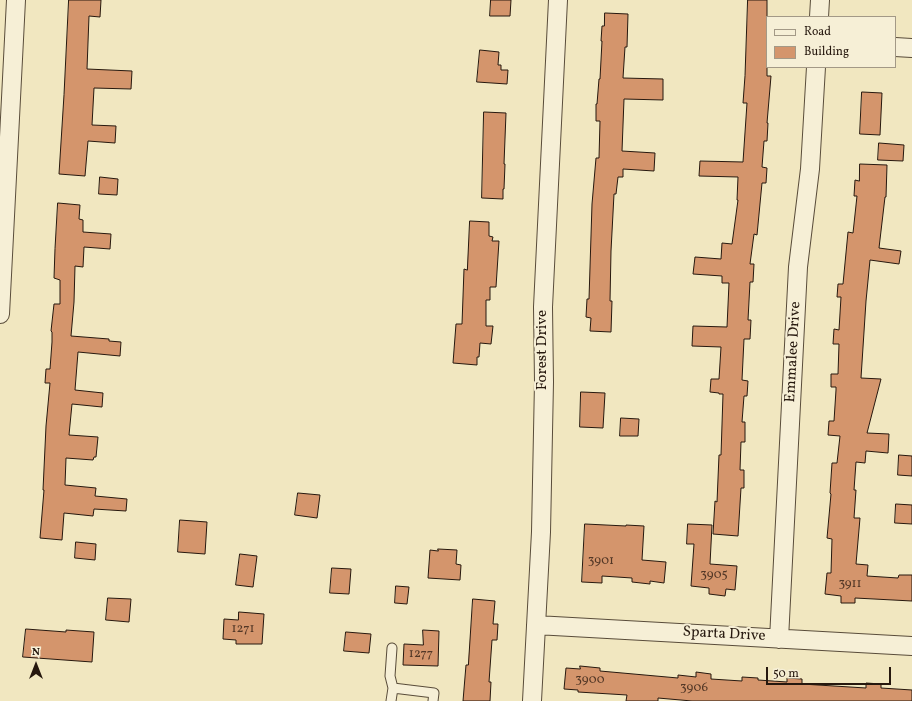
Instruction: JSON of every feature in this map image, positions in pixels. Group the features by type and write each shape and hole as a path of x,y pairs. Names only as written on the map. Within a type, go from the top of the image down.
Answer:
{"street":[{"path":"0,314 16,0"},
{"name":"Forest Drive","path":"532,701 541,532 544,406 543,307 558,0"},
{"path":"819,16 820,0"},
{"path":"896,47 912,48"},
{"name":"Emmalee Drive","path":"779,638 798,267 810,169 816,68"},
{"name":"Sparta Drive","path":"536,625 912,646"}],"lane":[{"path":"391,701 393,688 390,676 392,648"},
{"path":"393,688 434,693 433,701"}],"building":[{"path":"69,0 101,0 100,17 89,16 87,69 132,71 131,89 94,88 92,125 116,126 115,143 88,141 85,176 59,174"},
{"path":"491,0 511,0 510,16 490,16"},
{"path":"748,0 767,0 766,68 767,76 771,76 767,141 764,141 762,167 767,168 766,183 762,183 757,235 754,234 750,264 754,264 753,282 750,282 748,320 751,320 750,339 744,339 742,380 748,381 747,396 744,396 742,422 745,422 745,442 741,442 740,470 744,470 744,488 741,488 738,536 713,534 715,501 717,502 719,455 721,455 723,394 710,392 711,379 719,379 721,347 692,346 693,326 727,327 729,283 722,283 722,276 693,274 695,257 721,259 722,243 732,244 738,200 738,177 699,176 700,161 743,162 747,103 743,103"},
{"path":"605,13 628,14 627,47 625,47 623,78 663,79 663,100 624,99 622,151 655,153 654,171 623,169 623,177 618,177 616,194 614,194 611,251 611,332 590,331 591,318 586,317 587,299 589,299 592,204 596,158 599,158 600,121 596,121 596,104 600,79 602,26 604,26"},
{"path":"480,50 499,52 498,65 501,65 501,70 508,70 507,84 477,82"},
{"path":"862,92 882,93 880,135 860,134"},
{"path":"484,112 506,113 503,199 482,198"},
{"path":"879,143 904,145 903,161 878,160"},
{"path":"860,164 887,165 886,197 879,248 901,251 899,264 870,260 861,378 881,379 867,433 889,434 888,453 866,451 865,463 856,462 854,518 860,518 856,564 868,565 867,576 898,578 899,575 912,575 912,601 855,598 855,603 841,603 841,596 825,594 827,573 831,573 832,539 827,538 832,463 837,463 840,436 828,435 829,421 834,421 836,390 836,387 831,387 831,374 838,374 839,344 833,344 834,329 839,330 841,297 837,297 838,284 843,284 848,232 853,233 857,196 854,196 855,180 859,181"},
{"path":"100,177 118,179 117,195 99,194"},
{"path":"58,203 80,205 79,219 83,220 83,232 111,234 110,249 84,247 83,267 75,266 71,336 109,339 109,341 121,342 120,356 78,352 75,390 103,393 102,407 72,404 69,435 98,437 96,457 94,457 93,460 66,458 65,485 96,488 95,496 127,499 126,511 94,509 93,516 64,513 62,540 40,538 44,490 46,426 50,383 45,383 46,369 50,369 52,342 51,331 54,304 60,304 60,280 54,278"},
{"path":"470,221 489,222 489,236 493,237 492,241 499,241 496,287 490,287 490,300 486,300 486,326 493,326 491,344 480,343 477,365 453,363 456,324 462,324 464,269 467,270"},
{"path":"581,392 605,393 603,428 580,427"},
{"path":"621,418 639,419 638,436 620,436"},
{"path":"899,455 912,456 912,476 898,475"},
{"path":"298,493 320,495 317,518 295,515"},
{"path":"896,504 912,505 912,524 895,523"},
{"path":"180,520 207,522 205,554 178,552"},
{"path":"585,524 644,526 642,560 666,562 664,583 650,581 650,584 632,582 632,578 602,576 602,583 582,582"},
{"path":"688,524 712,525 710,564 737,566 735,590 726,589 725,596 709,594 709,588 691,586 694,544 687,544"},
{"path":"76,542 96,544 95,560 75,558"},
{"path":"438,549 457,550 456,564 461,565 460,580 428,578 430,550 438,551"},
{"path":"240,554 257,556 253,587 236,585"},
{"path":"332,568 351,569 349,594 330,593"},
{"path":"396,586 409,587 407,604 395,603"},
{"path":"108,598 131,599 129,622 106,620"},
{"path":"473,599 495,601 493,624 498,624 497,640 492,640 489,682 491,682 490,701 463,701 466,665 468,665"},
{"path":"239,612 264,614 262,644 236,644 236,640 223,639 224,619 238,620"},
{"path":"26,629 66,632 66,630 94,632 92,662 23,657"},
{"path":"423,630 439,631 438,666 403,665 404,644 423,645"},
{"path":"346,632 371,634 369,653 344,651"},
{"path":"580,666 600,668 600,671 678,678 678,675 696,677 696,672 711,674 711,679 742,681 742,677 758,678 758,680 787,682 787,678 802,679 802,684 866,688 866,683 881,684 881,688 912,690 912,701 692,701 658,698 658,701 626,701 627,695 578,692 578,690 564,689 566,668 580,669"}]}
